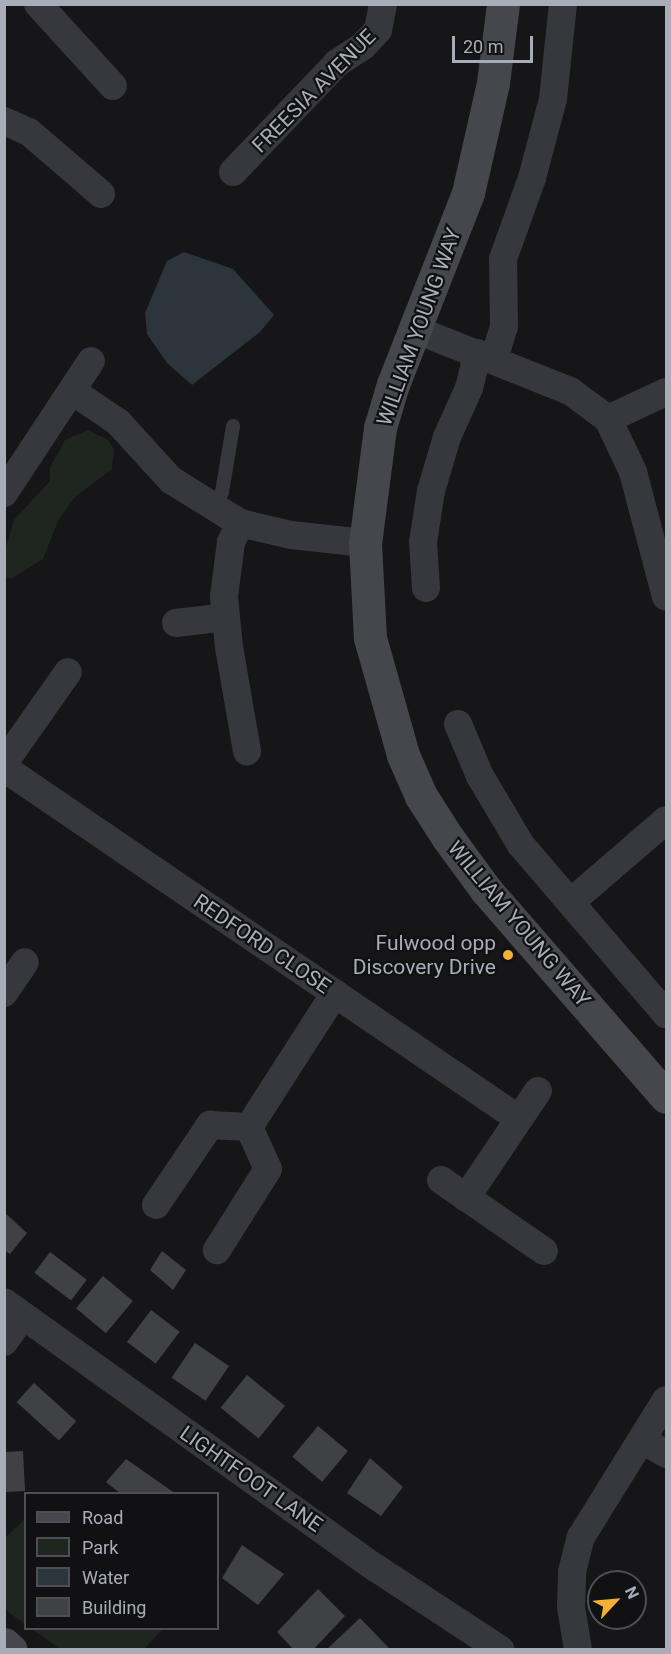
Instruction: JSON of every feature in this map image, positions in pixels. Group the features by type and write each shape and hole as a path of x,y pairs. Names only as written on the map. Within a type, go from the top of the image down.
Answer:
{"main road":[{"name":"WILLIAM YOUNG WAY","path":"503,4 493,83 468,193 442,268 414,329 380,428 365,543 366,598 378,672 403,755 421,796 486,891 666,1097"},
{"path":"4,1644 11,1650"}],"street":[{"path":"38,4 113,86"},
{"name":"FREESIA AVENUE","path":"233,172 337,63 363,46 378,30 383,4"},
{"path":"426,588 423,542 431,491 447,437 486,356 504,327 503,259 532,178 553,99 563,4"},
{"path":"4,121 29,132 101,194"},
{"path":"414,329 570,391 608,419 633,472 666,597"},
{"path":"4,493 91,362"},
{"path":"72,391 118,422 171,480 213,509 240,523 291,535 365,543"},
{"path":"608,419 666,392"},
{"path":"240,523 231,542 224,597 247,751"},
{"path":"176,623 226,617"},
{"path":"4,763 68,672"},
{"path":"458,724 496,806 521,845 666,1014"},
{"name":"REDFORD CLOSE","path":"4,768 519,1119"},
{"path":"571,902 666,820"},
{"path":"4,993 25,962"},
{"path":"249,1127 334,993"},
{"path":"466,1198 538,1091"},
{"path":"156,1205 210,1125 249,1127"},
{"path":"217,1250 268,1169 249,1127"},
{"path":"441,1180 544,1251"},
{"path":"4,1342 14,1309"},
{"name":"LIGHTFOOT LANE","path":"14,1309 403,1586 501,1650"},
{"path":"578,1650 571,1607 576,1553 581,1537 666,1400"},
{"path":"642,1440 666,1454"}],"lane":[{"path":"213,509 222,492 233,426"}],"green space":[{"path":"88,430 108,440 114,449 112,469 75,497 58,521 43,559 11,579 5,576 5,550 14,520 50,481 50,467 65,440"},
{"path":"24,1520 24,1623 4,1609 5,1538"},
{"path":"33,1630 162,1630 144,1649 61,1650"}],"water":[{"path":"184,252 233,269 274,315 260,332 192,385 167,363 147,334 145,313 167,261"}],"building":[{"path":"4,1212 27,1233 10,1254 4,1250"},
{"path":"162,1251 186,1270 173,1290 150,1270"},
{"path":"50,1252 87,1280 71,1300 34,1273"},
{"path":"103,1276 133,1301 106,1333 76,1308"},
{"path":"151,1310 180,1332 156,1364 127,1342"},
{"path":"195,1343 229,1366 206,1401 172,1378"},
{"path":"247,1375 285,1406 259,1438 221,1408"},
{"path":"34,1383 76,1421 59,1440 17,1402"},
{"path":"318,1426 348,1451 322,1482 292,1457"},
{"path":"23,1451 25,1491 6,1492 4,1452"},
{"path":"370,1458 403,1487 381,1516 347,1493"},
{"path":"126,1459 173,1492 118,1492 106,1482"},
{"path":"242,1545 284,1574 258,1605 222,1578"},
{"path":"318,1589 345,1616 313,1650 294,1650 277,1632"},
{"path":"360,1618 389,1648 326,1650"}],"place":[{"name":"Fulwood opp Discovery Drive","path":"508,955"}]}
